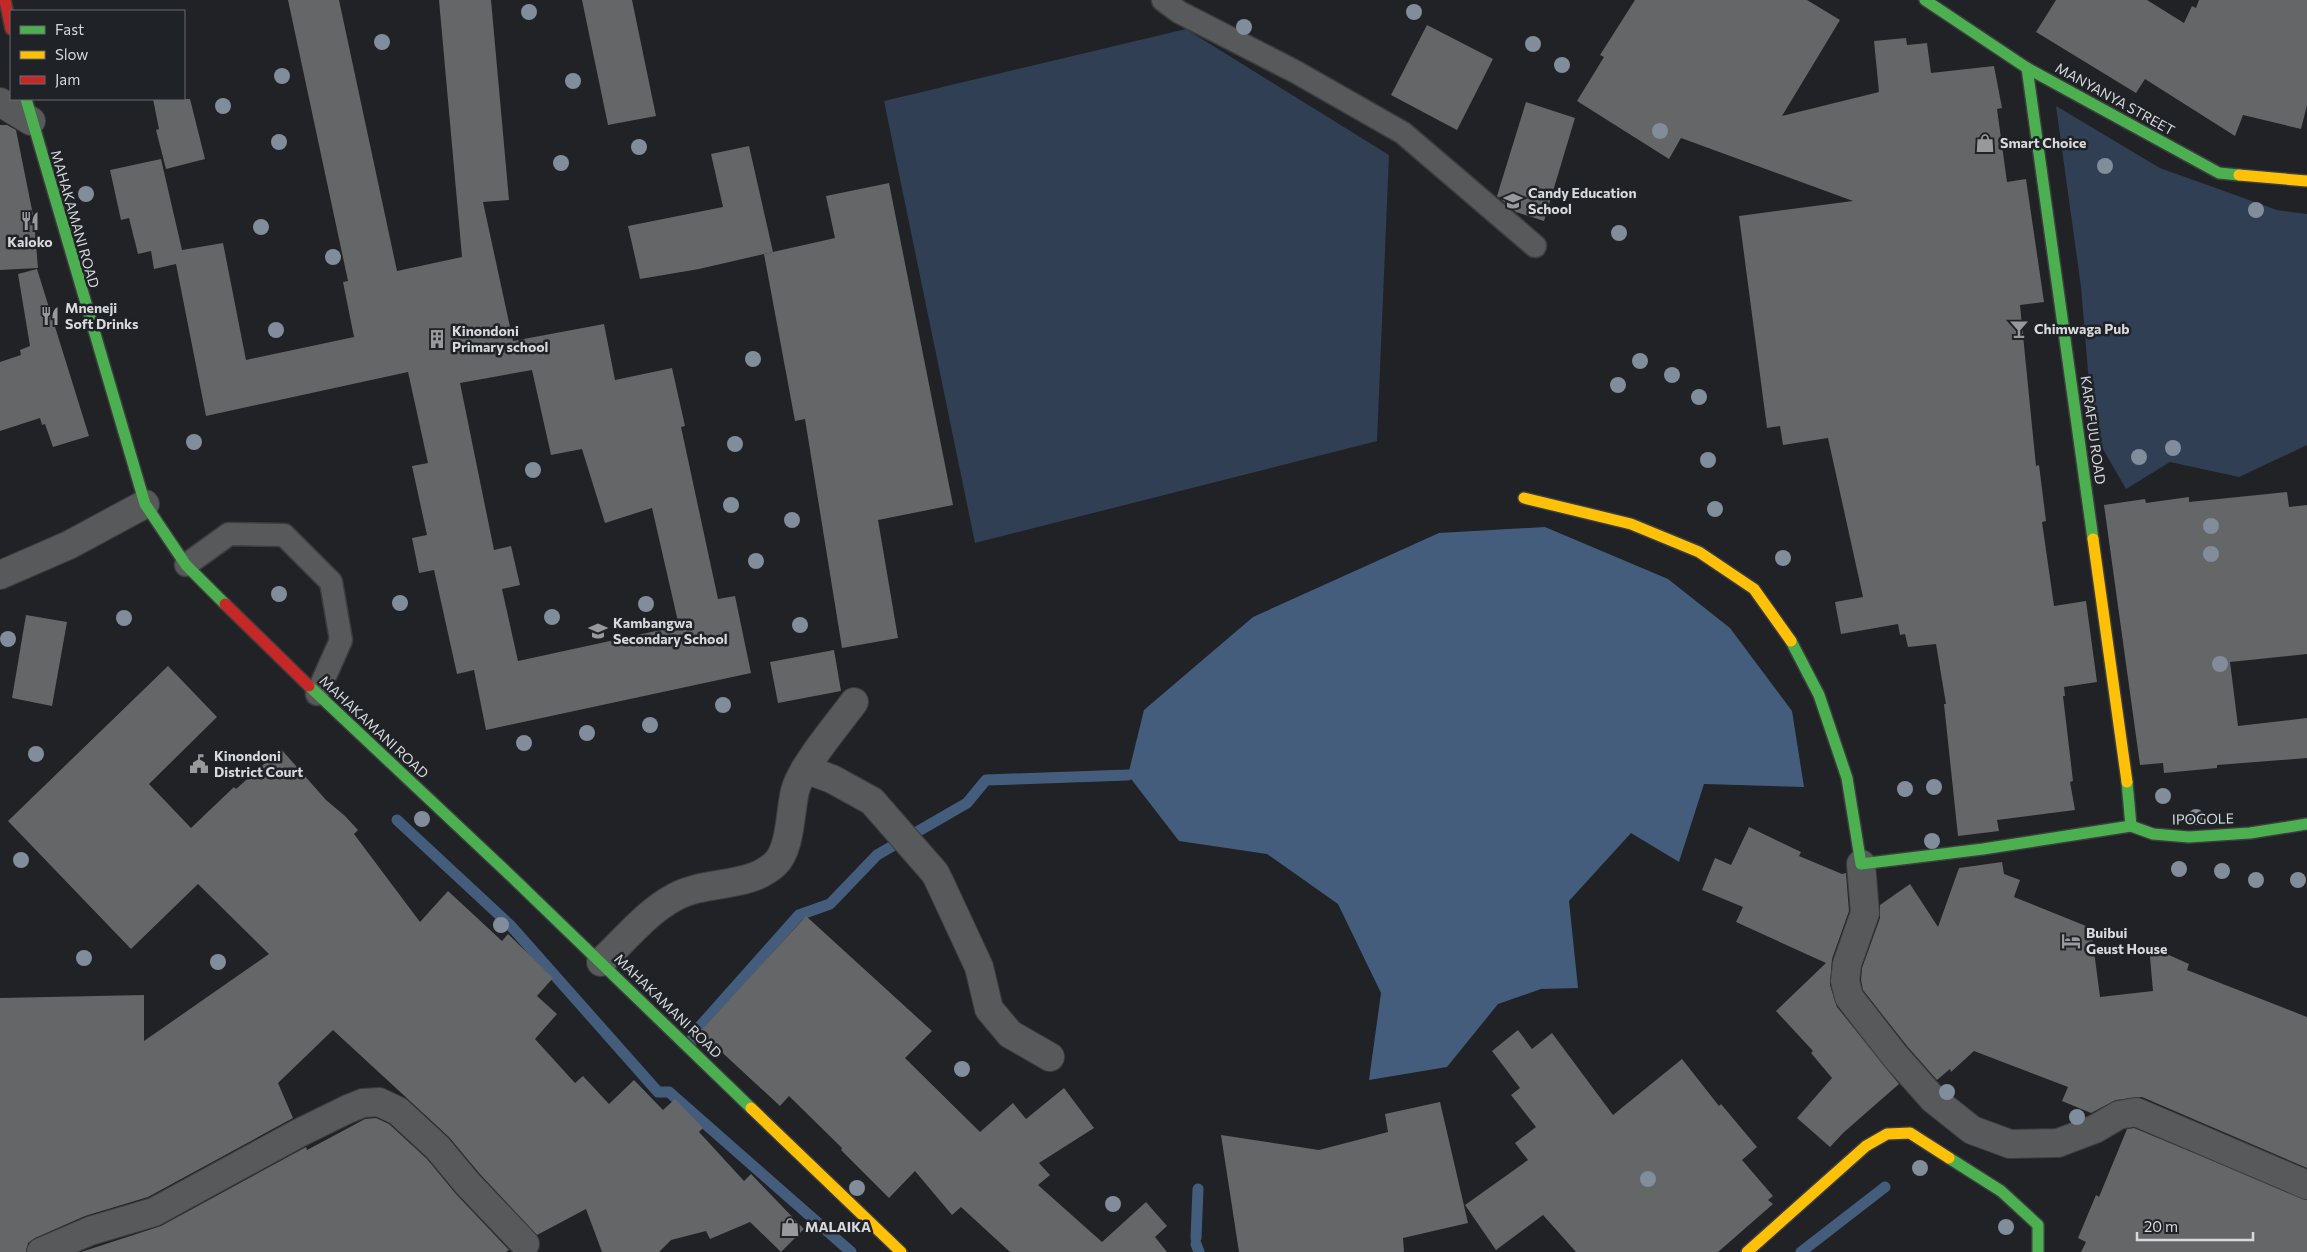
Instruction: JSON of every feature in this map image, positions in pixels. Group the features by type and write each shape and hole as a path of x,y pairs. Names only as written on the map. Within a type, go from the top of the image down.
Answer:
{"street":[{"path":"5,0 10,25"},
{"name":"MANYANYA STREET","path":"1925,0 2027,68 2219,173 2307,181"},
{"name":"KARAFUU ROAD","path":"2027,68 2129,796 2131,826"},
{"path":"0,102 28,110"},
{"name":"MAHAKAMANI ROAD","path":"28,110 145,504 186,565 317,694 601,962 901,1252"},
{"path":"1524,498 1631,524 1699,552 1754,589 1788,636 1819,695 1847,778 1860,864 1865,913 1847,964 1845,981 1849,998 1895,1056 1934,1100 1972,1130 2010,1144 2058,1143 2095,1129 2119,1115 2136,1112 2307,1185"},
{"path":"0,575 69,545 145,504"},
{"path":"601,962 639,923 675,896 692,890 732,883 758,874 776,863 784,846 795,790 805,769 854,702"},
{"path":"805,769 855,791 872,801 883,811 934,873 940,883 979,967 989,1009 1010,1034 1050,1057"},
{"name":"IPOGOLE","path":"2131,826 2153,834 2188,836 2257,833 2307,824"},
{"path":"1860,864 1983,849 2131,826"},
{"path":"40,1252 90,1232 154,1212 299,1133 363,1103 379,1102 398,1111 431,1141 525,1244"},
{"path":"1747,1252 1866,1146 1887,1134 1910,1133 2001,1191 2038,1225 2038,1252"}],"lane":[{"path":"1163,0 1179,12 1296,72 1403,133 1535,246"},
{"path":"186,565 229,534 284,535 331,582 342,640 317,694"}],"shaded area":[{"path":"1186,29 1389,155 1377,441 975,543 884,101"},
{"path":"2056,106 2160,168 2277,210 2307,214 2307,445 2239,477 2170,462 2126,489 2093,432 2081,287"},
{"path":"1545,527 1668,579 1730,628 1792,711 1804,787 1704,784 1679,862 1631,833 1569,901 1578,988 1541,989 1498,1004 1447,1067 1369,1080 1381,993 1338,904 1267,854 1179,841 1128,775 1144,710 1253,617 1439,533"}],"building":[{"path":"288,0 339,0 397,271 462,257 439,0 491,0 509,200 483,202 513,341 604,324 615,380 672,368 685,426 681,427 718,599 735,596 751,673 486,730 474,670 457,674 434,570 419,573 412,538 427,535 412,466 428,463 408,372 206,416 176,264 154,269 151,251 138,254 129,218 121,220 110,170 161,159 182,250 223,243 246,360 354,337 343,282 348,281","holes":["532,370 551,455 582,449 605,523 652,508 679,626 518,661 502,589 520,585 511,546 494,550 460,383"]},
{"path":"582,0 632,0 656,116 608,125"},
{"path":"1635,0 1807,0 1840,20 1782,116 1879,92 1874,41 1906,38 1907,45 1927,43 1931,73 1994,66 2002,108 1997,109 2007,182 2026,179 2044,302 2020,305 2036,466 2039,465 2046,521 2042,522 2054,606 2086,601 2097,682 2064,687 2065,696 2063,696 2073,781 2070,782 2075,810 1997,820 1999,831 1958,836 1944,704 1946,704 1936,644 1908,647 1905,634 1900,635 1898,624 1841,634 1835,602 1863,597 1828,438 1783,445 1780,426 1767,428 1739,216 1853,201 1681,138 1669,159 1577,101 1604,57 1600,55"},
{"path":"2056,0 2147,0 2184,23 2192,6 2196,8 2199,0 2307,0 2307,105 2301,129 2243,115 2235,136 2145,79 2136,93 2036,32"},
{"path":"1427,25 1493,59 1457,130 1391,95"},
{"path":"190,99 205,159 166,169 156,130 159,129 153,100"},
{"name":"Candy Education School","path":"1526,102 1575,118 1544,221 1516,212 1497,196"},
{"path":"0,125 7,125 16,130 34,220 38,268 0,270"},
{"path":"749,146 773,252 699,269 640,279 628,226 723,207 711,154"},
{"path":"889,183 953,505 878,520 898,638 842,648 805,419 795,421 764,254 835,238 826,196"},
{"path":"37,269 89,436 53,447 45,424 42,425 40,418 0,431 0,362 21,355 20,350 30,346 18,274"},
{"path":"2287,492 2289,507 2307,505 2307,654 2230,662 2238,726 2307,718 2307,758 2217,765 2217,768 2164,773 2163,763 2140,765 2104,505 2145,499 2146,503 2189,497 2189,502"},
{"path":"26,615 67,622 52,706 12,698"},
{"path":"834,650 841,691 778,703 770,662"},
{"path":"168,666 217,717 149,784 191,828 234,787 236,789 281,749 326,800 358,830 354,834 420,922 448,891 502,941 508,934 553,978 537,996 557,1014 535,1039 575,1083 583,1076 609,1104 634,1080 663,1110 675,1099 703,1128 699,1132 744,1181 751,1174 804,1229 781,1252 750,1222 710,1239 706,1231 671,1240 659,1252 602,1252 586,1209 537,1235 479,1173 449,1137 333,1030 278,1083 293,1118 148,1197 85,1216 35,1238 28,1243 26,1252 0,1252 0,998 144,995 144,1041 269,954 198,884 131,949 8,821"},
{"path":"1749,827 1801,852 1799,856 1842,874 1846,873 1849,911 1832,959 1830,985 1837,1007 1899,1084 1843,1133 1830,1147 1797,1118 1832,1078 1811,1053 1813,1051 1776,1011 1826,963 1736,922 1743,907 1702,890 1715,858 1731,865"},
{"path":"2002,862 2004,874 2020,880 2014,897 2091,928 2100,997 2153,991 2149,946 2189,964 2187,970 2307,1017 2307,1168 2142,1097 2116,1100 2091,1113 2062,1101 2068,1087 1974,1051 1951,1072 1950,1069 1937,1080 1907,1046 1863,990 1861,980 1862,968 1880,918 1880,905 1910,884 1938,927 1959,868"},
{"path":"806,916 932,1031 905,1058 980,1132 1013,1103 1026,1119 1064,1088 1094,1128 1039,1163 1050,1175 1038,1185 1102,1242 1146,1202 1167,1226 1155,1237 1167,1252 1010,1252 961,1207 952,1215 915,1171 889,1198 789,1096 780,1106 700,1032"},
{"path":"1518,1030 1532,1049 1552,1033 1613,1115 1682,1059 1719,1106 1721,1104 1757,1147 1742,1160 1773,1196 1768,1200 1773,1204 1718,1252 1576,1252 1543,1215 1496,1250 1465,1205 1528,1160 1515,1143 1536,1127 1511,1095 1520,1088 1492,1051"},
{"path":"1440,1102 1468,1223 1403,1238 1404,1252 1239,1252 1221,1135 1319,1150 1388,1132 1385,1114"},
{"path":"376,1118 389,1124 427,1159 456,1194 509,1250 506,1252 81,1252 161,1226 306,1147 307,1150 365,1119"},
{"path":"2134,1128 2307,1200 2307,1252 2081,1252 2086,1242 2078,1238 2096,1195 2099,1197 2127,1129"}],"waterway":[{"path":"690,1047 694,1033 799,915 830,904 877,855 967,803 986,780 1128,775"},
{"path":"397,820 510,925 658,1092 669,1092 851,1252"},
{"path":"1801,1252 1885,1187"},
{"path":"1196,1238 1198,1189"},
{"path":"1196,1244 1199,1252"}],"traffic: fast":[{"path":"1925,0 2027,68 2219,173 2239,175"},
{"path":"2027,68 2093,539"},
{"path":"26,100 145,504 186,565 225,604"},
{"path":"1791,641 1819,695 1847,778 1861,864 1983,849 2131,826"},
{"path":"309,686 513,878 751,1108"},
{"path":"2127,782 2131,826 2153,834 2189,837 2250,833 2307,824"},
{"path":"1949,1158 2001,1191 2038,1225 2038,1252"}],"traffic: slow":[{"path":"2239,175 2307,181"},
{"path":"1524,498 1631,524 1699,552 1754,589 1791,641"},
{"path":"2093,539 2127,782"},
{"path":"751,1108 901,1252"},
{"path":"1747,1252 1866,1146 1887,1134 1910,1133 1949,1158"}],"traffic: jam":[{"path":"5,0 10,24"},
{"path":"225,604 309,686"}],"place":[{"name":"Smart Choice","path":"1985,143"},
{"name":"Candy Education School","path":"1513,201"},
{"name":"Kaloko","path":"30,221"},
{"name":"Mneneji Soft Drinks","path":"50,316"},
{"name":"Chimwaga Pub","path":"2019,329"},
{"name":"Kinondoni Primary school","path":"437,339"},
{"name":"Kambangwa Secondary School","path":"598,631"},
{"name":"Kinondoni District Court","path":"199,764"},
{"name":"Buibui Geust House","path":"2071,941"},
{"name":"MALAIKA","path":"790,1227"}]}
